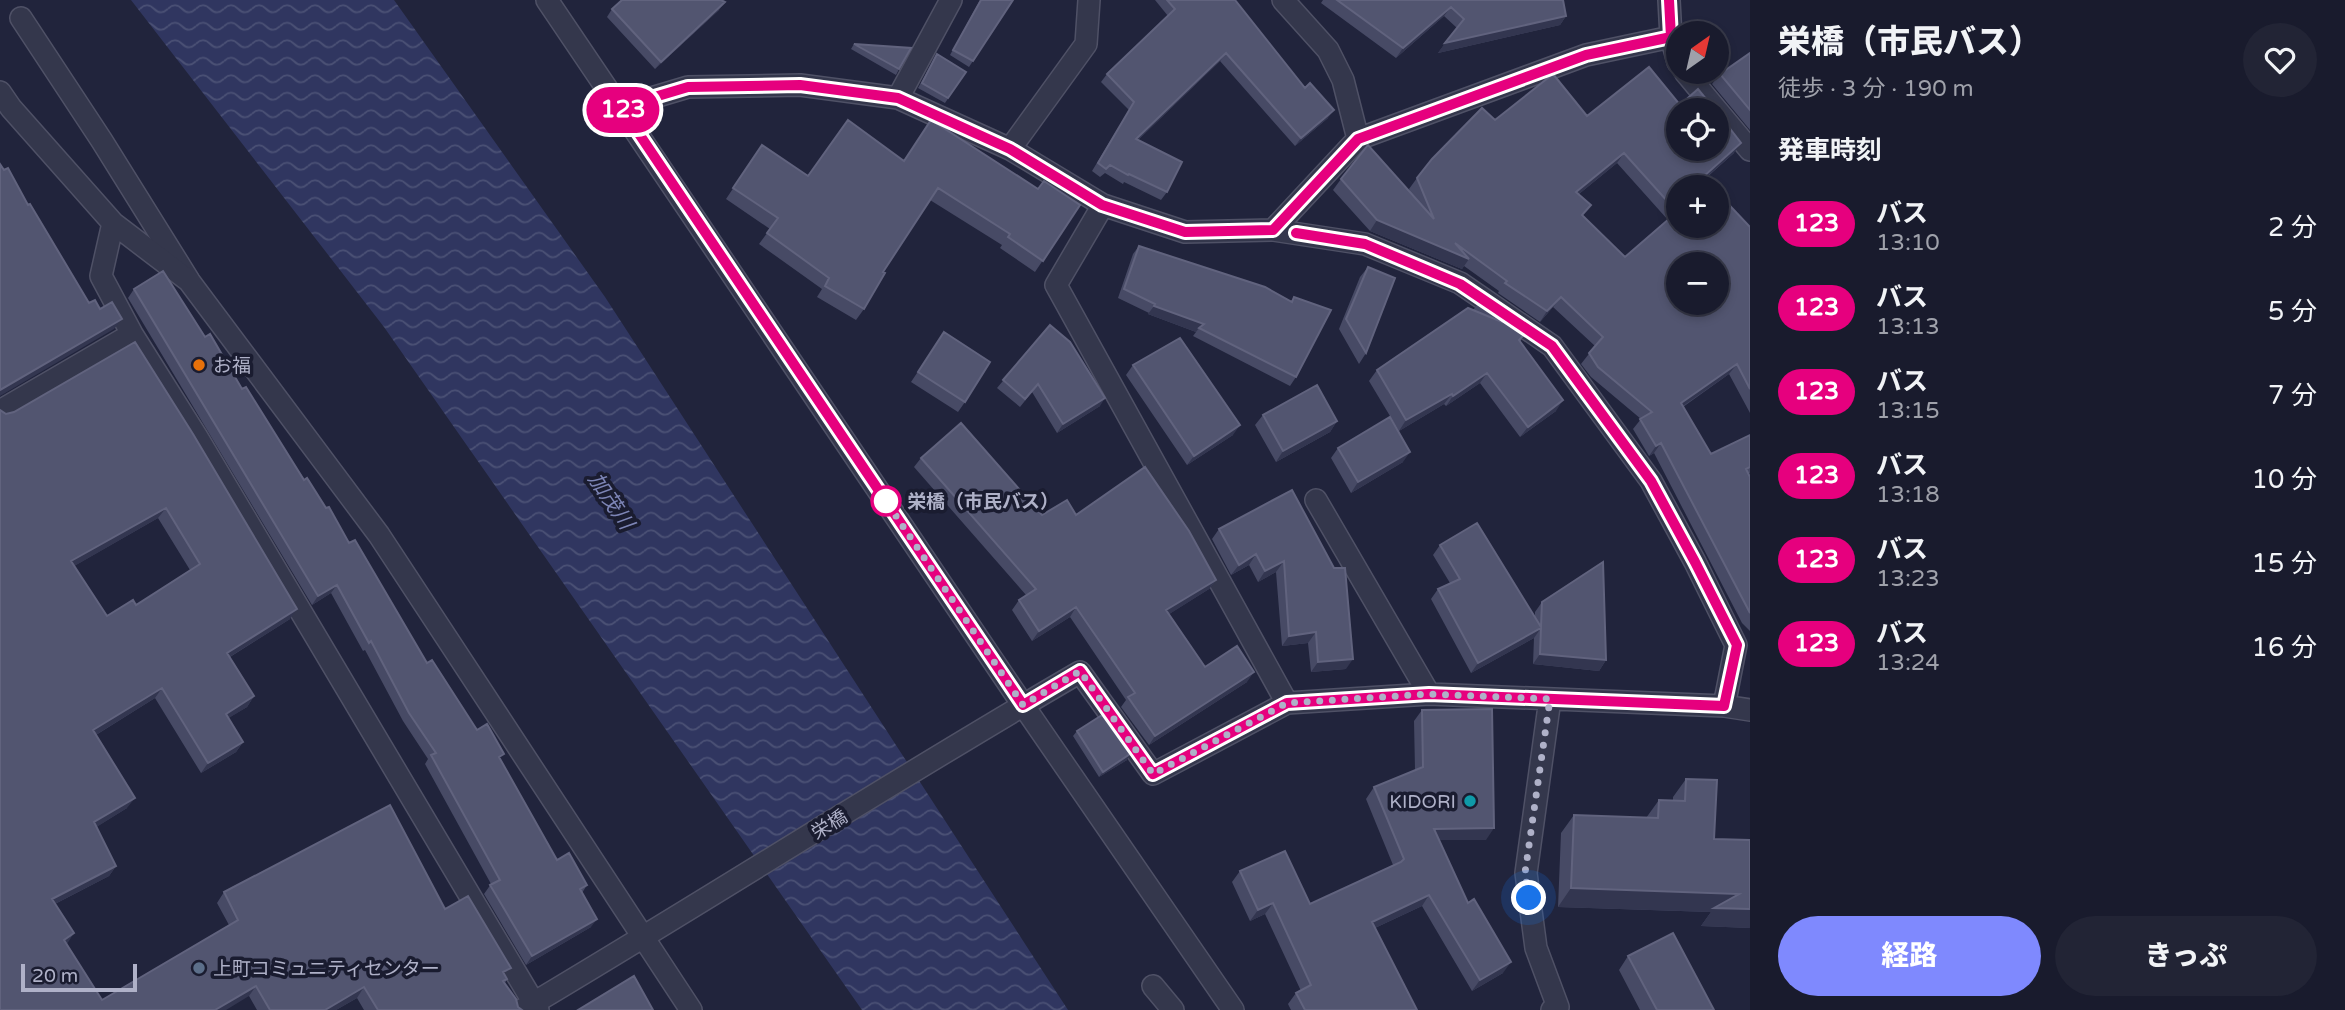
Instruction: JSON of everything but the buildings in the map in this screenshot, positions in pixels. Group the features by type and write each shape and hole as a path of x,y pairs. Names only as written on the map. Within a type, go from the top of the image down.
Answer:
{"street":[{"path":"547,0 1023,705 1233,1010"},
{"path":"898,98 951,0"},
{"path":"1010,149 1086,44 1089,0"},
{"path":"1283,0 1328,50 1343,80 1358,139"},
{"path":"1669,0 1670,21"},
{"path":"21,18 189,281 379,534 691,1010"},
{"path":"1273,230 1358,139 1586,55 1666,38"},
{"path":"1695,84 1750,150"},
{"path":"621,107 688,87 800,85 898,98 1010,149 1102,205 1185,232 1273,230 1365,244 1460,284 1552,346 1651,481 1737,645 1724,706"},
{"path":"0,92 11,108 113,223 189,281"},
{"path":"1102,205 1056,285 1287,703 1429,694 1724,706 1750,710"},
{"path":"113,223 101,276 132,334 197,437 531,1008"},
{"path":"0,411 132,334"},
{"path":"1316,500 1429,694"},
{"name":"栄橋","path":"531,1008 991,723 1080,671 1153,774 1287,703"},
{"path":"1550,699 1525,873 1536,948 1558,1007 1552,1010"},
{"path":"1153,986 1173,1010"}],"water":[{"name":"加茂川","path":"131,0 394,0 605,297 1068,1010 862,1010 384,327"}],"bus line":[{"name":"123","path":"1296,233 1365,244 1460,284 1552,346 1651,481 1737,645 1724,706 1429,694 1287,703 1153,774 1080,671 1023,705 621,107 688,87 800,85 898,98 1010,149 1102,205 1185,232 1273,230 1358,139 1586,55 1671,37 1669,0"}],"place":[{"name":"お福","path":"199,365"},
{"name":"栄橋（市民バス）","path":"886,501"},
{"name":"KIDORI","path":"1470,801"},
{"name":"上町コミュニティセンター","path":"199,968"}],"route":[{"path":"886,501 884,498 1023,705 1080,671 1153,774 1287,703 1429,694 1550,699 1525,873 1529,898"}]}
